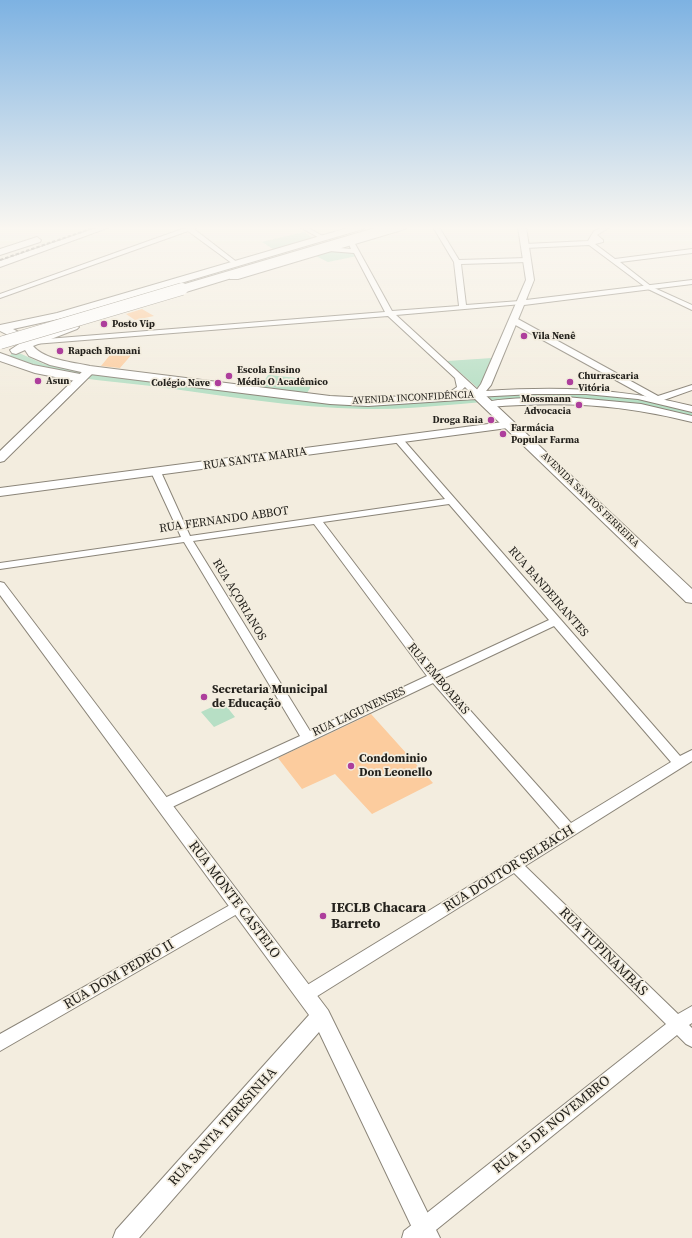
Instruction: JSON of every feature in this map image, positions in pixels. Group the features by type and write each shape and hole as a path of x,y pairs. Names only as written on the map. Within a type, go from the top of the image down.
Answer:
{"highway":[{"path":"0,343 185,285"},
{"path":"0,330 187,285"}],"main road":[{"path":"0,330 44,320 164,285"},
{"path":"0,353 16,350 57,332 117,312 208,285"},
{"path":"44,320 33,325 31,330 40,333 57,332"},
{"name":"AVENIDA INCONFIDÊNCIA","path":"0,330 15,334 28,344 33,353 90,375 222,397 332,409 364,410 484,399"},
{"name":"AVENIDA INCONFIDÊNCIA","path":"0,357 21,366 56,375 90,375 330,400 368,402 450,396 484,399"},
{"path":"0,458 90,375"},
{"name":"AVENIDA SANTOS FERREIRA","path":"484,399 692,598"},
{"name":"RUA SANTA MARIA","path":"0,492 511,425"}],"street":[{"path":"0,296 31,285"},
{"path":"374,285 389,313 484,399"},
{"path":"460,285 462,307"},
{"path":"484,399 486,385 528,285"},
{"path":"646,285 692,308"},
{"path":"28,344 70,338 520,303 673,285"},
{"path":"513,320 639,393"},
{"path":"57,332 58,336 70,338"},
{"path":"450,396 461,388 459,377"},
{"path":"656,399 692,387"},
{"name":"AVENIDA INCONFIDÊNCIA","path":"484,399 573,390 639,393 692,409"},
{"name":"AVENIDA INCONFIDÊNCIA","path":"484,399 582,400 632,405 692,419"},
{"name":"RUA BANDEIRANTES","path":"398,439 679,763"},
{"name":"RUA AÇORIANOS","path":"156,472 187,539 308,737"},
{"name":"RUA FERNANDO ABBOT","path":"0,566 451,501"},
{"name":"RUA EMBOABAS","path":"316,520 434,677 570,831"},
{"name":"RUA MONTE CASTELO","path":"0,586 321,1016 421,1234"},
{"name":"RUA LAGUNENSES","path":"163,805 556,621"},
{"name":"RUA DOUTOR SELBACH","path":"305,995 692,755"},
{"name":"RUA TUPINAMBÁS","path":"515,865 692,1039"},
{"name":"RUA DOM PEDRO II","path":"0,1043 239,906"},
{"name":"RUA 15 DE NOVEMBRO","path":"421,1234 692,1013"},
{"name":"RUA SANTA TERESINHA","path":"124,1238 321,1016"}],"green space":[{"path":"13,353 19,353 44,364 59,367 328,402 548,392 587,393 625,396 692,412 692,418 621,403 567,398 502,400 388,409 311,406 96,380 60,374 25,364 9,356"},
{"path":"492,358 479,389 447,361"},
{"path":"268,375 315,380 307,393 260,387"},
{"path":"223,702 235,717 214,727 201,712"}],"building":[{"path":"142,309 154,316 135,320 126,314"},
{"path":"114,350 133,353 120,368 101,366"},
{"name":"Condominio Don Leonello","path":"371,714 433,783 372,814 335,774 302,789 278,758"}],"place":[{"name":"Posto Vip","path":"104,324"},
{"name":"Vila Nenê","path":"524,336"},
{"name":"Rapach Romani","path":"60,351"},
{"name":"Escola Ensino Médio O Acadêmico","path":"229,376"},
{"name":"Asun","path":"38,381"},
{"name":"Churrascaria Vitória","path":"570,382"},
{"name":"Colégio Nave","path":"218,383"},
{"name":"Mossmann Advocacia","path":"579,405"},
{"name":"Droga Raia","path":"491,420"},
{"name":"Farmácia Popular Farma","path":"503,434"},
{"name":"Secretaria Municipal de Educação","path":"204,697"},
{"name":"Condominio Don Leonello","path":"351,766"},
{"name":"IECLB Chacara Barreto","path":"323,916"}]}
